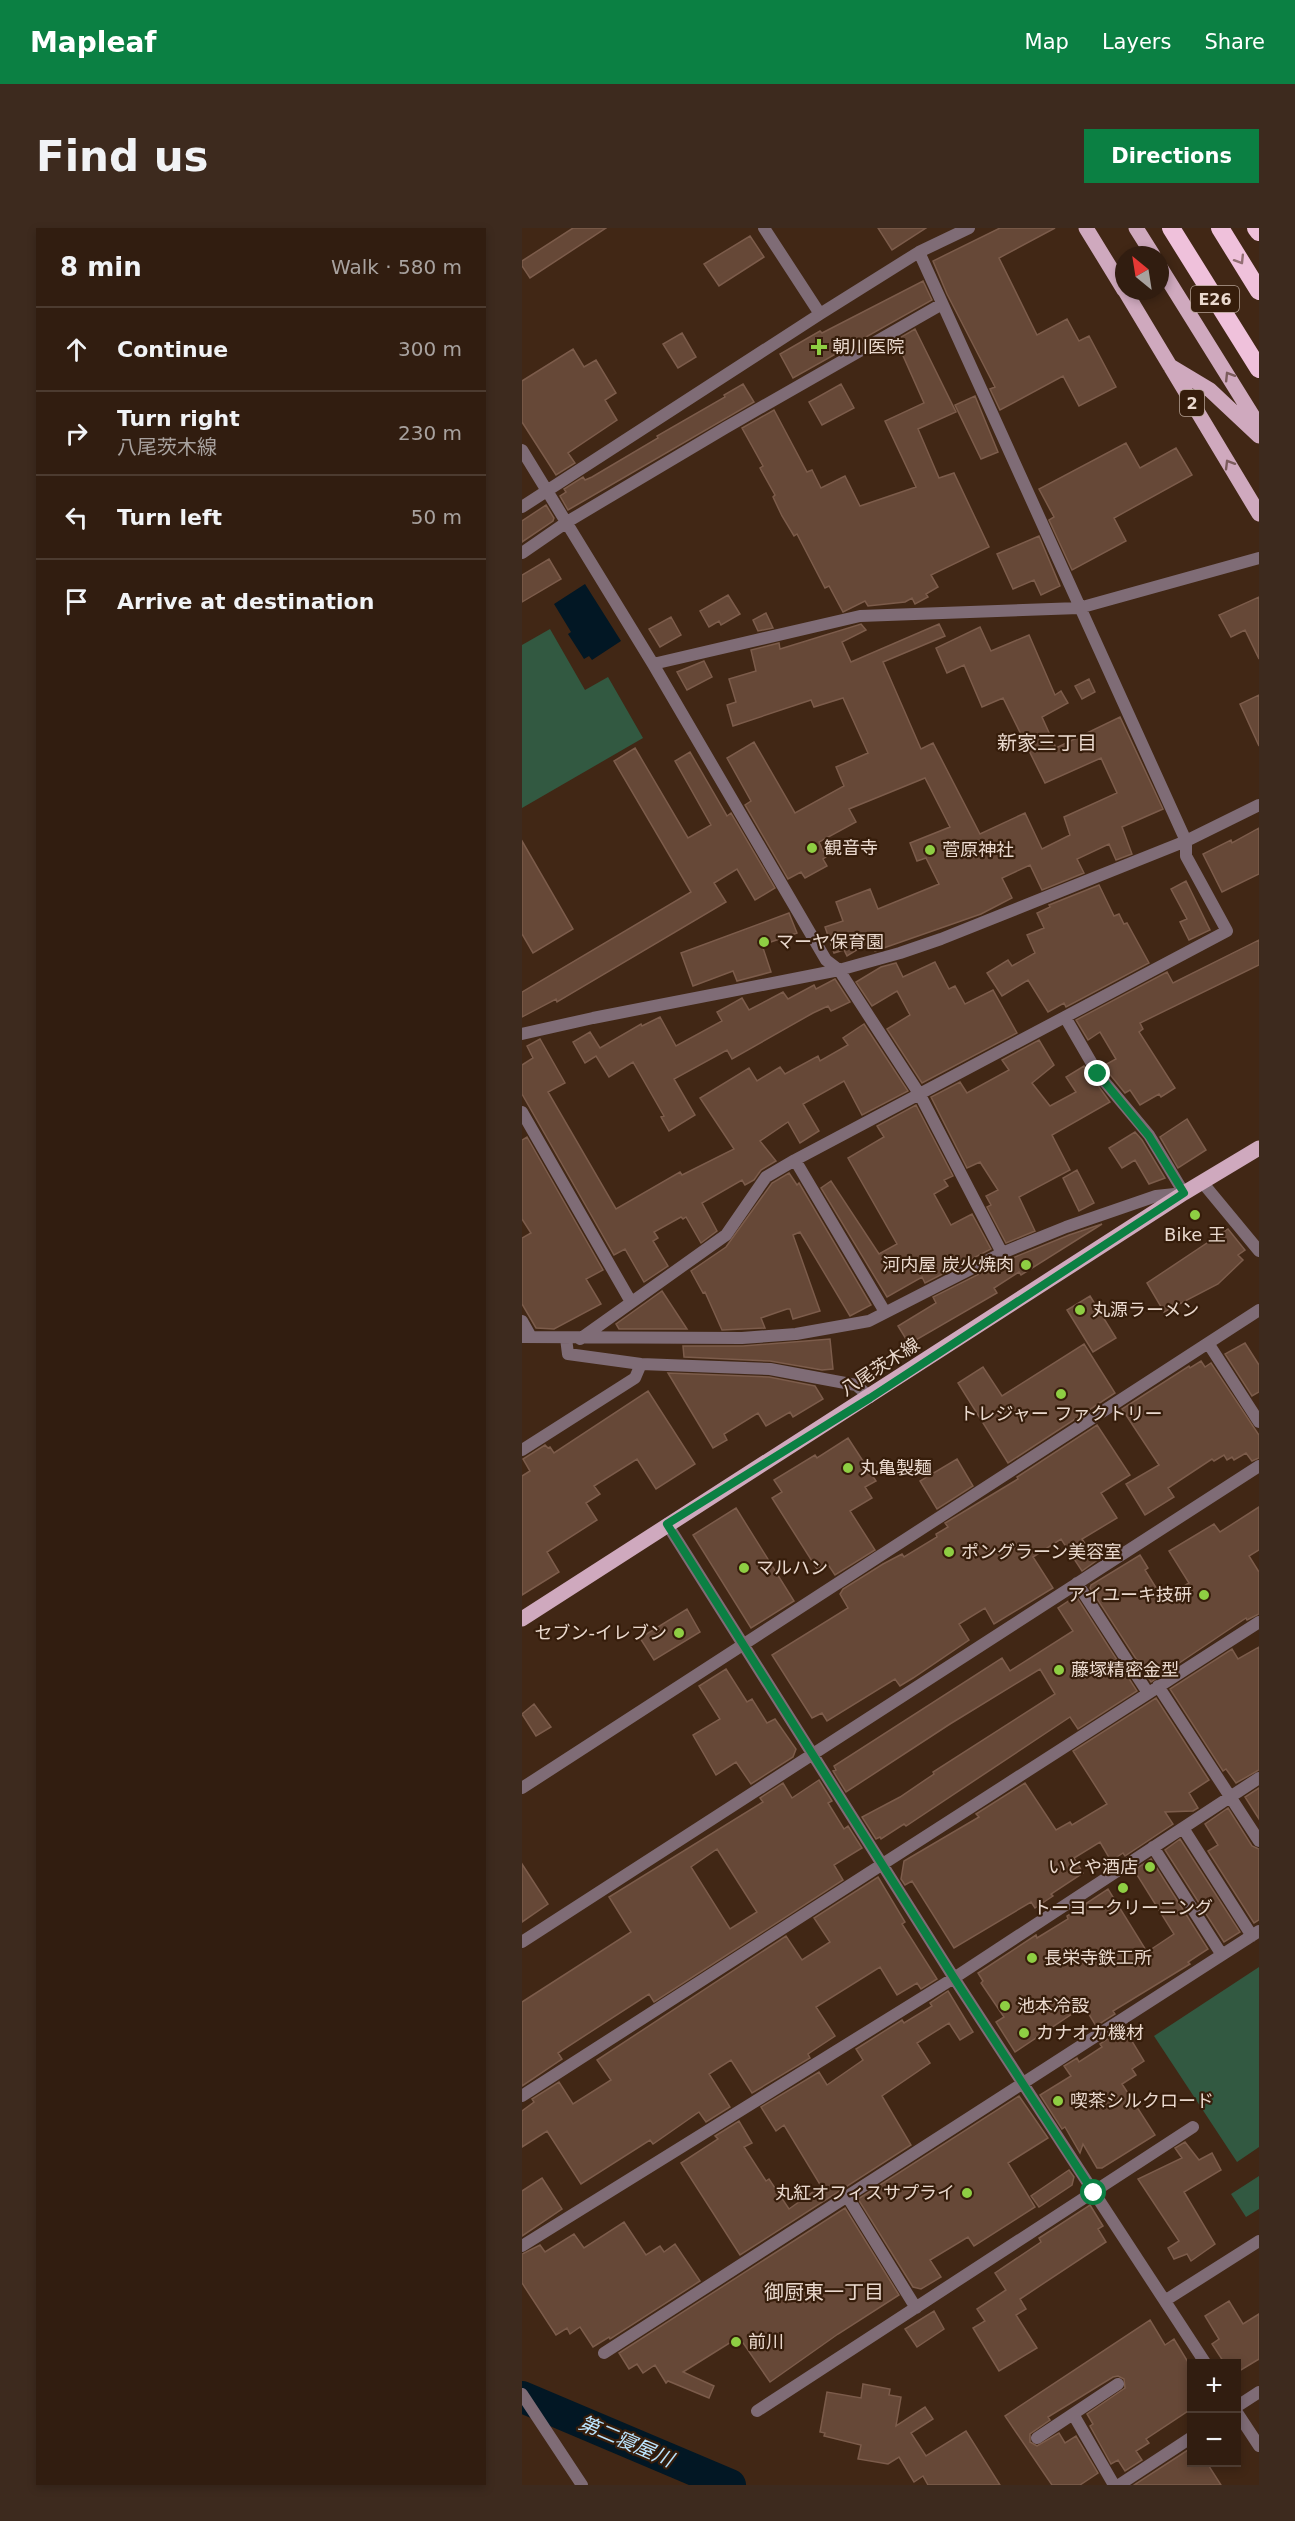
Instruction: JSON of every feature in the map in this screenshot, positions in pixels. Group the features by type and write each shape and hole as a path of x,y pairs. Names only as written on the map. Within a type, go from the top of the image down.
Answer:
{"highway":[{"path":"1166,228 1203,280"},
{"name":"E26","path":"1171,228 1259,369"},
{"name":"E26","path":"1220,228 1259,291"},
{"path":"1256,228 1259,232"}],"main road":[{"name":"2","path":"1086,228 1115,276"},
{"path":"1136,228 1147,246"},
{"path":"1169,281 1259,426"},
{"name":"2","path":"1129,300 1259,514"},
{"path":"1169,365 1210,390 1259,436"},
{"name":"八尾茨木線","path":"522,1619 667,1524 870,1398 1184,1193 1259,1148"}],"street":[{"path":"764,228 820,314"},
{"path":"522,507 919,252 969,228"},
{"path":"580,1339 726,1235 766,1178 795,1160 1227,931 1186,856 1186,841 919,252"},
{"path":"522,553 567,522 794,387 942,304"},
{"path":"522,450 653,664 826,960 839,970 920,1095 1002,1253"},
{"path":"653,664 860,616 1079,608 1259,558"},
{"path":"522,1034 839,970 941,939 1186,841 1259,805"},
{"path":"522,1321 526,1337 580,1339 742,1338 796,1334 869,1321 1002,1253 1066,1227 1156,1196 1184,1193 1149,1136 1098,1074 1065,1017"},
{"path":"522,1112 631,1302"},
{"path":"795,1160 885,1312"},
{"path":"1202,1182 1259,1251"},
{"path":"522,1788 1259,1310"},
{"path":"566,1338 568,1354 640,1364 770,1369 856,1385 870,1398"},
{"path":"1208,1343 1259,1422"},
{"path":"522,1450 635,1378 640,1364"},
{"path":"522,1942 1259,1466"},
{"path":"667,1524 954,1978 1203,2359"},
{"path":"1077,1583 1259,1840"},
{"path":"522,2096 1259,1622"},
{"path":"522,2246 954,1978 1259,1778"},
{"path":"604,2353 1255,1933 1183,1828"},
{"path":"1153,1847 1222,1955"},
{"path":"757,2411 1193,2127"},
{"path":"847,2196 916,2308"},
{"path":"1166,2300 1259,2241"},
{"path":"1037,2438 1118,2384"},
{"path":"1241,2405 1259,2392"},
{"path":"522,2394 581,2484"},
{"path":"1238,2413 1259,2446"},
{"path":"1072,2415 1114,2485"},
{"path":"1119,2485 1187,2440"}],"green space":[{"path":"550,629 585,690 608,677 643,738 522,808 522,645"},
{"path":"1259,1967 1259,2147 1237,2162 1154,2036"},
{"path":"1259,2176 1259,2209 1246,2217 1231,2194"}],"water":[{"path":"585,584 621,641 592,660 589,656 584,659 568,634 571,632 554,604"}],"building":[{"path":"573,228 606,228 530,278 522,266 522,261"},
{"path":"878,228 926,228 892,250"},
{"path":"1000,228 1055,228 999,258 1037,335 1067,319 1079,341 1089,336 1116,387 1079,406 1063,376 1000,410 990,389 995,387 947,294 933,261"},
{"path":"750,236 764,257 719,286 704,264"},
{"path":"923,281 932,300 793,378 780,354 820,331 822,333"},
{"path":"915,329 956,412 918,429 939,478 954,473 989,547 931,575 938,587 926,594 928,597 915,604 912,598 905,602 868,606 865,601 843,612 829,586 825,588 797,534 794,536 782,516 773,497 775,495 760,468 763,466 742,428 774,410 807,472 812,470 821,488 845,476 860,506 916,487 885,421 924,403 896,340"},
{"path":"682,333 696,357 678,368 663,344"},
{"path":"573,349 584,367 596,360 616,393 605,400 617,420 568,453 575,463 556,475 522,422 522,381"},
{"path":"743,384 754,402 568,510 560,496 566,492 564,489 583,477 585,480 592,477"},
{"path":"841,384 854,408 822,425 809,402"},
{"path":"975,396 998,452 981,459 955,405"},
{"path":"1126,443 1140,468 1176,448 1192,475 1114,518 1126,541 1072,570 1049,520 1054,517 1039,489"},
{"path":"546,505 554,518 553,521 522,542 522,521"},
{"path":"1039,536 1060,586 1041,595 1034,580 1013,589 997,554"},
{"path":"549,559 561,579 522,602 522,575"},
{"path":"728,595 740,614 721,625 719,621 709,627 700,611"},
{"path":"1259,597 1259,659 1245,630 1231,637 1219,615"},
{"path":"766,613 773,628 758,631 753,620"},
{"path":"671,617 681,635 660,647 649,629"},
{"path":"861,624 866,630 842,642 851,662 939,624 945,636 883,662 921,749 933,743 980,834 1025,813 1042,849 1070,835 1064,817 1117,793 1101,758 1045,783 1003,698 982,707 964,665 947,673 936,648 980,627 991,651 1029,635 1055,695 1061,691 1068,703 1042,717 1056,748 1120,717 1163,809 1122,827 1132,854 1116,860 1109,844 1077,859 1084,873 1042,890 1030,865 1002,878 1012,898 981,914 875,951 871,941 847,956 844,950 834,953 825,927 843,921 836,902 870,889 878,909 939,884 926,858 917,861 910,843 950,827 925,778 849,809 856,822 819,842 826,857 823,859 827,866 805,878 801,872 788,879 745,805 751,801 727,758 754,742 795,813 844,786 836,767 868,753 843,698 814,707 811,700 733,726 727,705 736,702 729,679 756,671 751,650 779,643 780,649"},
{"path":"704,661 712,677 687,690 677,672"},
{"path":"1089,679 1095,692 1082,699 1075,686"},
{"path":"1259,695 1259,746 1240,704"},
{"path":"635,748 688,838 711,825 675,761 690,752 727,816 731,813 775,888 755,900 737,869 714,883 726,902 557,1002 556,999 522,1017 522,992 691,892 614,761"},
{"path":"1259,828 1259,874 1222,892 1203,854 1231,840 1232,843"},
{"path":"522,841 573,929 533,953 522,934"},
{"path":"1186,881 1210,930 1189,940 1180,922 1187,919 1171,889"},
{"path":"1099,885 1114,916 1119,914 1124,924 1127,923 1149,963 1066,1007 1064,1003 1048,1012 1028,980 1002,996 987,973 1008,960 1012,966 1035,953 1027,935 1044,928 1037,913 1050,907 1049,905"},
{"path":"789,913 797,933 762,945 771,972 737,981 733,971 693,986 681,953"},
{"path":"1259,940 1259,965 1140,1023 1143,1029 1139,1032 1175,1088 1161,1097 1159,1094 1140,1105 1130,1090 1125,1093 1103,1066 1116,1059 1100,1032 1088,1040 1076,1020 1167,972 1173,983"},
{"path":"935,962 949,989 955,986 965,1004 993,990 1017,1033 922,1083 887,1029 910,1015 897,991 872,1006 856,982 881,967 896,963 903,977"},
{"path":"835,979 850,1002 831,1011 828,1006 813,1013 732,1059 727,1050 674,1079 695,1115 669,1131 661,1117 664,1116 633,1062 609,1077 596,1056 585,1063 573,1042 590,1032 600,1048 641,1024 642,1026 660,1017 676,1046 722,1021 717,1012 742,998 749,1010 783,992 788,999 814,985 816,989"},
{"path":"864,1024 908,1091 862,1115 844,1081 803,1104 819,1131 800,1143 788,1122 760,1141 776,1161 761,1170 754,1180 745,1185 742,1180 702,1203 717,1231 701,1243 686,1217 683,1219 681,1217 654,1232 658,1238 653,1241 668,1266 644,1282 625,1249 614,1255 522,1094 522,1065 533,1058 527,1046 540,1039 565,1083 548,1092 616,1209 680,1172 682,1175 734,1149 700,1098 749,1068 757,1081 780,1067 785,1074 818,1056 820,1061 848,1045 843,1038"},
{"path":"1039,1040 1054,1065 1032,1083 1050,1106 1076,1092 1066,1077 1084,1066 1110,1102 1052,1135 1070,1170 1019,1197 1035,1231 1006,1243 987,1207 991,1205 986,1196 998,1190 980,1162 967,1168 931,1097 960,1082 967,1093 1009,1070 1002,1060"},
{"path":"916,1105 953,1176 944,1180 948,1186 934,1194 951,1225 972,1214 991,1249 925,1283 922,1277 887,1297 821,1188 831,1181 879,1254 897,1244 848,1158 884,1137 877,1126"},
{"path":"1187,1119 1206,1150 1178,1168 1160,1137"},
{"path":"1135,1132 1165,1178 1149,1184 1135,1160 1122,1168 1109,1148"},
{"path":"527,1137 603,1270 586,1279 601,1304 554,1329 536,1328 522,1304 522,1238 531,1233 522,1219 522,1140"},
{"path":"1077,1170 1094,1203 1079,1211 1063,1178"},
{"path":"789,1173 797,1185 799,1183 871,1305 850,1316 800,1232 793,1235 820,1311 793,1319 790,1309 787,1309 761,1318 765,1328 722,1330 705,1292 703,1293 691,1271 726,1247 772,1183"},
{"path":"1102,1224 1021,1275 1019,1272 994,1288 997,1293 909,1344 898,1326 936,1303 933,1297 1005,1261"},
{"path":"1228,1229 1245,1250 1238,1255 1243,1260 1218,1284 1164,1312 1147,1283"},
{"path":"662,1291 687,1329 619,1329 616,1324"},
{"path":"1090,1296 1116,1338 1093,1352 1067,1310"},
{"path":"830,1339 833,1369 822,1370 770,1361 684,1357 683,1346 743,1346"},
{"path":"1245,1343 1259,1365 1259,1392 1252,1396 1225,1354"},
{"name":"トレジャー ファクトリー","path":"1084,1344 1115,1393 1008,1463 958,1383 983,1367 1002,1396"},
{"path":"1201,1361 1205,1367 1211,1363 1259,1435 1259,1458 1252,1461 1246,1453 1234,1460 1232,1457 1227,1460 1224,1455 1214,1461 1212,1459 1168,1488 1174,1497 1145,1515 1126,1484 1159,1465 1122,1409 1189,1366 1190,1368"},
{"path":"668,1373 769,1377 815,1386 823,1399 793,1417 790,1412 766,1426 758,1413 724,1434 727,1440 713,1448"},
{"path":"648,1391 695,1464 656,1489 637,1459 594,1486 600,1494 586,1503 597,1520 547,1552 559,1572 522,1595 522,1476 530,1471 523,1459 545,1445 550,1447 554,1453"},
{"path":"1097,1425 1130,1475 1101,1493 1117,1518 1082,1539 1096,1561 1082,1571 1061,1539 1033,1557 1053,1588 994,1624 985,1608 959,1624 969,1640 913,1678 900,1686 895,1679 827,1721 822,1713 812,1718 772,1655 848,1608 840,1594 843,1589 883,1564 902,1554 904,1557 937,1537 936,1534 948,1527 945,1523 1018,1479 1017,1477"},
{"path":"848,1438 876,1481 865,1487 872,1498 850,1511 875,1550 835,1575 827,1563 817,1569 772,1498 782,1492 774,1480 815,1455 817,1458"},
{"path":"957,1459 973,1486 937,1509 920,1481"},
{"path":"1259,1507 1259,1550 1249,1556 1259,1572 1259,1614 1247,1620 1246,1618 1151,1682 1090,1588 1091,1585 1140,1555 1148,1568 1145,1570 1163,1599 1189,1583 1169,1551 1214,1524 1220,1532"},
{"name":"マルハン","path":"736,1508 794,1601 751,1628 693,1535"},
{"path":"1076,1596 1137,1691 1078,1729 1070,1717 906,1826 904,1824 881,1839 880,1837 876,1839 862,1817 900,1797 934,1774 933,1772 1055,1694 1040,1669 846,1792 833,1771 836,1770 834,1766 1002,1658 1010,1671 1073,1631 1058,1608"},
{"path":"687,1609 700,1632 654,1660 640,1638"},
{"path":"1259,1647 1259,1770 1236,1783 1226,1769 1223,1771 1170,1689 1232,1649 1238,1659"},
{"path":"726,1669 747,1702 752,1699 767,1723 775,1719 796,1749 793,1757 751,1784 736,1762 716,1775 693,1735 720,1719 699,1686"},
{"path":"1156,1698 1209,1780 1189,1793 1198,1808 1193,1811 1165,1812 1173,1824 1125,1856 1123,1853 1111,1861 1100,1842 1074,1858 1083,1873 1051,1894 1053,1896 1035,1908 1031,1902 954,1948 912,1881 905,1885 901,1879 904,1861 979,1817 976,1814 1025,1783 1056,1830 1070,1822 1072,1825 1107,1804 1073,1751"},
{"path":"534,1704 551,1727 536,1736 522,1714"},
{"path":"819,1780 832,1801 828,1803 844,1829 848,1826 862,1848 834,1865 843,1880 654,2002 649,1994 558,2053 562,2059 522,2086 522,2002 631,1932 609,1897 763,1802 760,1798 783,1783 792,1798","holes":["717,1849 757,1912 730,1929 691,1867"]},
{"path":"1259,1788 1259,1819 1245,1797"},
{"path":"1228,1808 1252,1846 1259,1849 1259,1920 1254,1923 1208,1851 1218,1845 1205,1824"},
{"path":"1180,1839 1240,1932 1224,1942 1165,1850"},
{"path":"1151,1859 1208,1949 1188,1962 1190,1964 1113,2011 1115,2014 1096,2026 1084,2006 1015,2052 996,2022 1004,2017 981,1983 983,1981 978,1973 1036,1935 1037,1938 1068,1919 1067,1916 1108,1889 1147,1952 1174,1934 1134,1870"},
{"path":"522,1864 548,1904 522,1922"},
{"path":"878,1877 905,1922 902,1924 937,1979 921,1989 917,1983 897,1995 880,1967 816,2007 835,2036 808,2054 810,2058 752,2093 731,2060 709,2074 730,2107 706,2122 699,2112 653,2144 650,2140 581,2184 547,2131 522,2147 522,2111 534,2102 532,2099 559,2082 573,2104 611,2080 597,2060 786,1936 802,1960 830,1942 814,1918"},
{"path":"948,1991 973,2032 960,2040 949,2023 917,2043 930,2063 882,2096 911,2145 740,2255 681,2163 718,2139 715,2136 739,2121 752,2143 744,2147 766,2181 769,2179 789,2209 821,2186 784,2125 776,2131 761,2107 819,2072 827,2085 863,2060 856,2049 902,2020 904,2023 932,2006 930,2003"},
{"path":"1124,2028 1144,2061 1132,2069 1136,2075 1122,2084 1155,2135 1102,2168 1097,2168 1083,2144 1080,2153 1065,2127 1062,2129 1040,2095 1071,2076 1064,2066 1077,2058 1079,2062 1102,2047 1100,2044"},
{"path":"1019,2096 1048,2138 1008,2163 1035,2207 974,2246 968,2237 930,2260 941,2277 921,2289 913,2287 858,2199"},
{"path":"1185,2142 1199,2160 1212,2153 1221,2170 1184,2192 1215,2244 1191,2261 1187,2254 1174,2259 1168,2248 1179,2241 1138,2179 1182,2158 1175,2148"},
{"path":"1069,2170 1074,2177 1072,2185 1039,2207 1031,2196"},
{"path":"542,2178 562,2209 522,2236 522,2191"},
{"path":"1090,2205 1103,2226 1098,2229 1106,2242 1020,2299 1026,2309 1016,2315 1037,2348 999,2371 973,2328 985,2321 977,2309 1006,2290 995,2273 1041,2242 1039,2238"},
{"path":"845,2208 899,2295 770,2382 739,2337 683,2372 714,2386 709,2398 668,2381 666,2383 655,2365 643,2373 637,2364 629,2369 619,2353"},
{"path":"624,2222 646,2255 660,2246 664,2252 675,2244 700,2281 610,2339 609,2337 593,2347 580,2327 570,2334 567,2328 556,2335 522,2283 522,2254 540,2245 545,2252 574,2234 584,2248"},
{"path":"1229,2301 1243,2324 1259,2314 1259,2359 1241,2370 1241,2359 1222,2359 1212,2344 1219,2339 1205,2316"},
{"path":"934,2311 944,2329 917,2347 905,2329"},
{"path":"1150,2320 1165,2345 1174,2339 1187,2360 1187,2412 1146,2439 1149,2443 1136,2451 1142,2460 1125,2471 1118,2460 1111,2464 1090,2426 1093,2424 1087,2414 1125,2388 1124,2379 1118,2376 1048,2417 1050,2420 1030,2434 1030,2442 1037,2446 1059,2433 1065,2443 1076,2436 1098,2473 1080,2485 1052,2485 1005,2416"},
{"path":"863,2384 890,2389 889,2395 901,2397 896,2426 925,2407 933,2419 911,2433 926,2456 966,2431 1000,2485 928,2485 923,2476 914,2482 899,2457 888,2464 858,2459 861,2445 824,2436 825,2433 820,2432 827,2392 861,2398"},
{"path":"1187,2451 1187,2467 1210,2467 1221,2485 1134,2485"}],"waterway":[{"name":"第二寝屋川","path":"522,2397 730,2485"}],"place":[{"name":"朝川医院","path":"819,347"},
{"name":"観音寺","path":"812,848"},
{"name":"菅原神社","path":"930,850"},
{"name":"マーヤ保育園","path":"764,942"},
{"name":"Bike 王","path":"1195,1215"},
{"name":"河内屋 炭火焼肉","path":"1026,1265"},
{"name":"丸源ラーメン","path":"1080,1310"},
{"name":"トレジャー ファクトリー","path":"1061,1394"},
{"name":"丸亀製麺","path":"848,1468"},
{"name":"ポングラーン美容室","path":"949,1552"},
{"name":"マルハン","path":"744,1568"},
{"name":"アイユーキ技研","path":"1204,1595"},
{"name":"セブン-イレブン","path":"679,1633"},
{"name":"藤塚精密金型","path":"1059,1670"},
{"name":"いとや酒店","path":"1150,1867"},
{"name":"トーヨークリーニング","path":"1123,1888"},
{"name":"長栄寺鉄工所","path":"1032,1958"},
{"name":"池本冷設","path":"1005,2006"},
{"name":"カナオカ機材","path":"1024,2033"},
{"name":"喫茶シルクロード","path":"1058,2101"},
{"name":"丸紅オフィスサプライ","path":"967,2193"},
{"name":"前川","path":"736,2342"}],"district":[{"name":"新家三丁目","path":"1047,743"},
{"name":"御厨東一丁目","path":"824,2292"}],"route":[{"path":"1094,2193 954,1978 667,1524 870,1398 1184,1193 1149,1136 1098,1074"}]}
